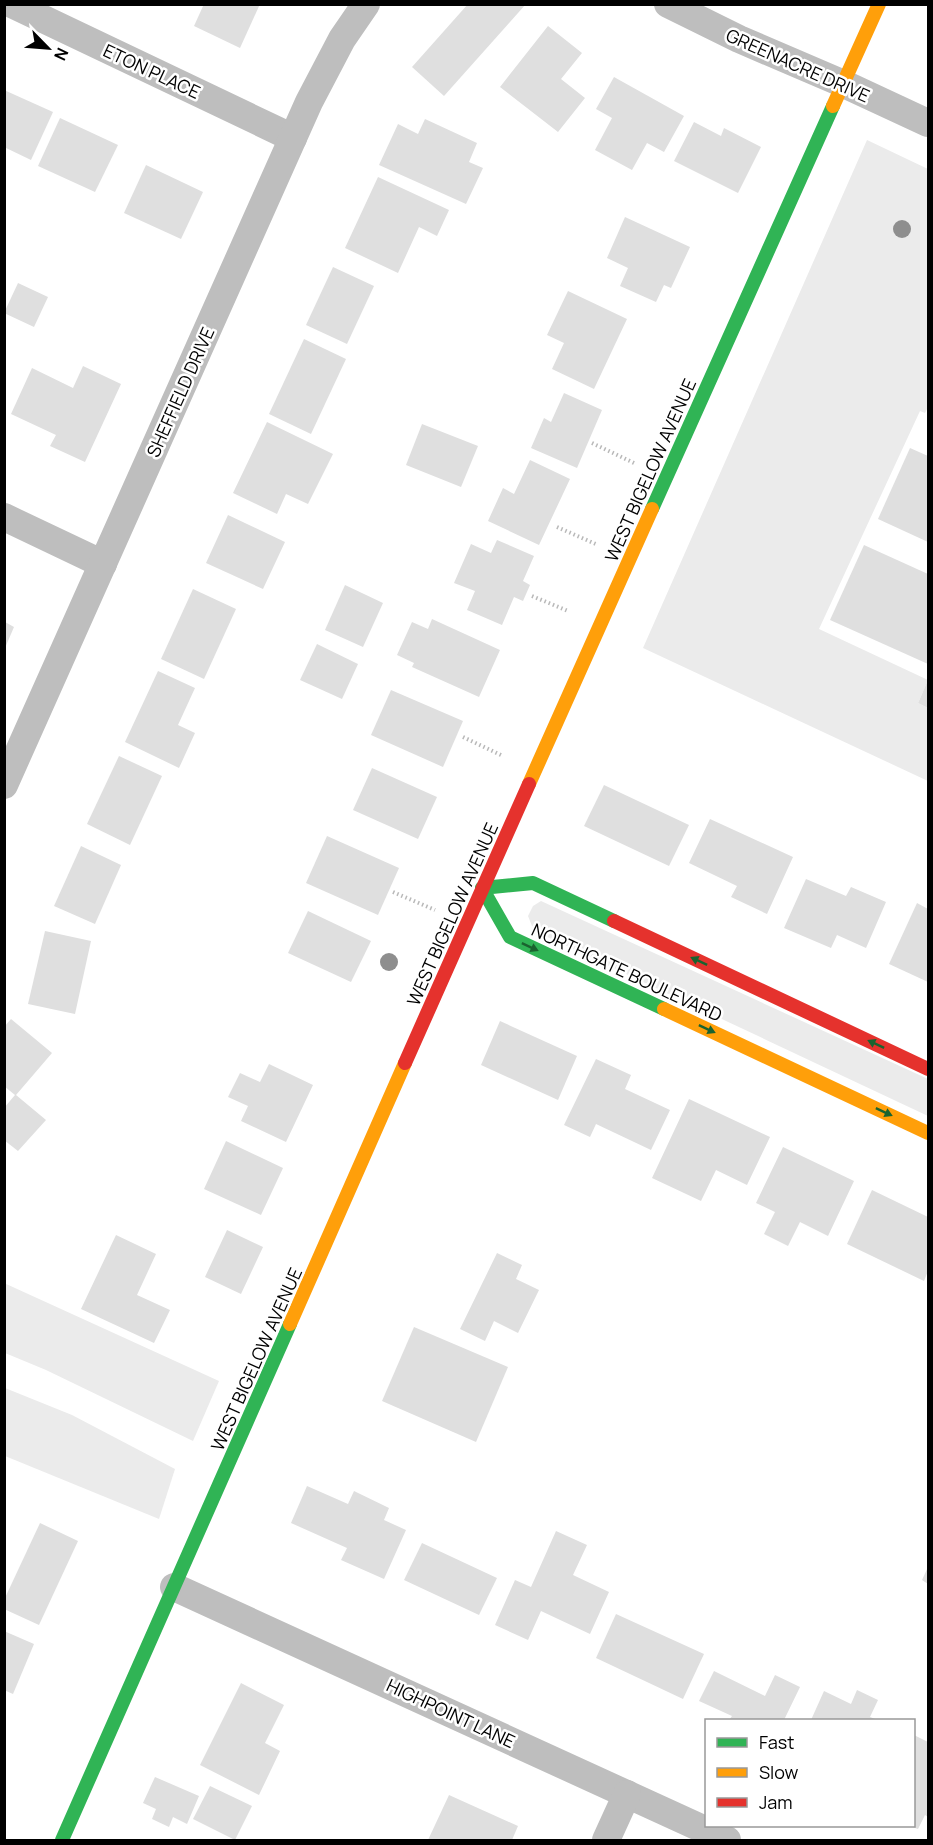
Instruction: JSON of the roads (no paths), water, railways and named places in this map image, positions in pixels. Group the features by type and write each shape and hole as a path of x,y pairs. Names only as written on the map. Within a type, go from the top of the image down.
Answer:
{"main road":[{"name":"WEST BIGELOW AVENUE","path":"62,1840 482,888 879,4"},
{"path":"482,888 533,883 928,1069"},
{"name":"NORTHGATE BOULEVARD","path":"482,888 510,938 928,1133"}],"street":[{"name":"ETON PLACE","path":"12,4 293,138"},
{"name":"SHEFFIELD DRIVE","path":"4,785 293,138 342,39 366,4"},
{"name":"GREENACRE DRIVE","path":"668,4 739,39 928,123"},
{"path":"4,517 103,564"},
{"name":"HIGHPOINT LANE","path":"174,1587 727,1840"},
{"path":"606,1840 627,1794"}]}
